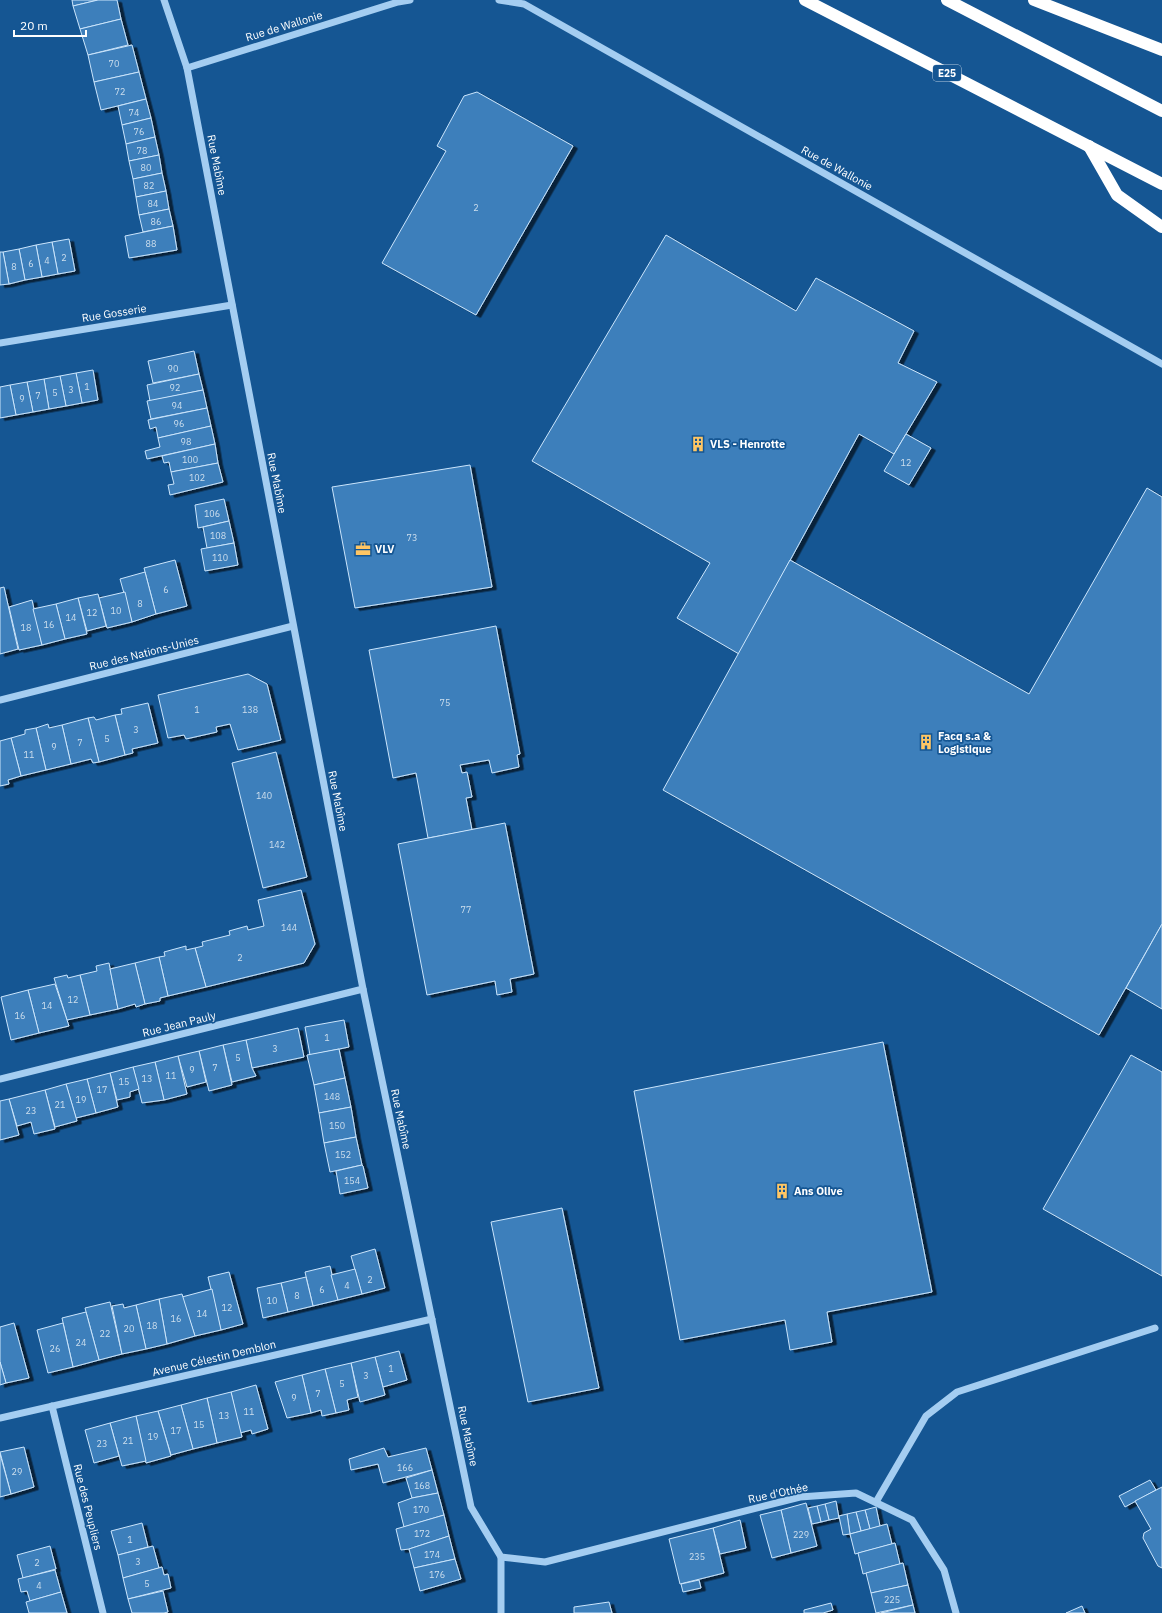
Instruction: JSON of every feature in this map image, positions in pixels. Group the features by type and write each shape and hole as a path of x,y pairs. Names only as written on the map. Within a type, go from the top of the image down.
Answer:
{"highway":[{"name":"E25","path":"805,0 1162,184"},
{"path":"947,0 1162,111"},
{"path":"1034,0 1162,50"},
{"path":"1089,146 1117,195 1162,227"}],"street":[{"name":"Rue Mabîme","path":"164,0 187,68 363,989 471,1507 501,1556"},
{"name":"Rue de Wallonie","path":"187,68 398,2 410,0"},
{"name":"Rue de Wallonie","path":"499,0 524,4 1162,364"},
{"name":"Rue Gosserie","path":"0,343 232,305"},
{"name":"Rue des Nations-Unies","path":"0,700 293,626"},
{"name":"Rue Jean Pauly","path":"0,1079 363,989"},
{"name":"Avenue Célestin Demblon","path":"0,1418 432,1319"},
{"path":"876,1502 926,1416 957,1392 1155,1328"},
{"name":"Rue des Peupliers","path":"52,1406 103,1613"},
{"name":"Rue d'Othée","path":"501,1556 545,1562 800,1497 856,1493 912,1520 944,1570 956,1613"},
{"path":"501,1556 501,1613"}],"building":[{"path":"72,0 98,0 73,6"},
{"path":"98,0 117,0 121,19 80,29 73,6"},
{"path":"121,19 128,45 88,55 80,29"},
{"path":"132,45 139,72 94,82 88,55"},
{"path":"139,72 146,99 101,110 94,82"},
{"path":"477,92 573,146 476,315 382,263 446,151 437,146 464,96"},
{"path":"146,99 151,118 122,125 118,106"},
{"path":"151,118 155,137 126,144 122,125"},
{"path":"155,137 159,155 129,161 126,144"},
{"path":"159,155 162,173 133,179 129,161"},
{"path":"162,173 166,191 136,197 133,179"},
{"path":"166,191 169,209 139,215 136,197"},
{"path":"169,209 173,226 143,232 139,215"},
{"path":"173,226 177,250 129,258 125,236"},
{"name":"VLS - Henrotte","path":"666,235 796,311 816,278 914,331 898,363 937,382 894,454 859,434 739,654 677,618 710,563 532,461"},
{"path":"69,239 75,271 58,274 52,242"},
{"path":"52,242 58,274 42,277 36,245"},
{"path":"36,245 42,277 25,280 19,249"},
{"path":"19,249 25,280 9,284 3,252"},
{"path":"0,252 3,252 9,284 0,285"},
{"path":"194,351 199,374 153,383 148,361"},
{"path":"93,370 98,400 82,403 76,373"},
{"path":"76,373 82,403 66,406 60,376"},
{"path":"199,374 203,390 150,401 147,385"},
{"path":"60,376 66,406 49,409 44,379"},
{"path":"44,379 49,409 33,412 27,382"},
{"path":"27,382 33,412 16,415 10,385"},
{"path":"10,385 16,415 0,418 0,387"},
{"path":"203,390 207,408 151,419 147,401"},
{"path":"207,408 211,426 158,438 156,427 150,429 148,420"},
{"path":"211,426 215,444 147,459 145,451 160,447 158,438"},
{"path":"906,434 931,448 909,485 884,471"},
{"path":"215,444 218,463 171,472 169,462 164,463 162,456"},
{"path":"218,463 223,482 170,495 168,485 174,484 171,472"},
{"path":"470,465 492,587 355,608 332,487"},
{"name":"Facq s.a & Logistique","path":"1147,488 1162,497 1162,924 1099,1035 663,790 790,560 1029,694"},
{"path":"224,499 229,521 198,528 195,505"},
{"path":"229,521 234,543 207,548 203,527"},
{"path":"234,543 238,565 205,571 201,549"},
{"path":"175,560 187,606 156,614 144,568"},
{"path":"145,572 156,614 132,622 120,579"},
{"path":"4,587 18,649 0,654 0,588"},
{"path":"125,592 132,622 107,628 99,598"},
{"path":"98,594 106,626 87,631 78,598"},
{"path":"78,598 87,634 65,639 56,604"},
{"path":"32,600 42,645 19,650 9,607"},
{"path":"56,604 65,639 42,645 33,609"},
{"path":"496,626 520,754 517,755 519,767 492,773 489,760 460,765 462,773 467,772 472,797 466,798 472,830 428,838 416,773 393,778 369,650"},
{"path":"248,674 267,684 281,740 238,750 230,724 216,727 217,732 186,739 184,735 168,738 158,695"},
{"path":"148,703 158,743 132,749 133,753 125,755 115,715 122,714 121,709"},
{"path":"115,715 125,755 99,762 88,718 94,717 96,720"},
{"path":"88,718 99,762 93,763 91,759 71,764 62,725"},
{"path":"48,724 49,728 62,725 71,764 46,770 36,728"},
{"path":"36,728 46,770 21,776 11,738 25,734 25,730"},
{"path":"11,738 21,776 8,780 9,784 0,786 0,741"},
{"path":"276,752 307,877 263,888 232,763"},
{"path":"505,823 534,974 510,979 512,992 497,995 495,981 427,995 398,844"},
{"path":"301,890 315,944 304,963 206,987 195,948 203,946 202,942 230,935 229,931 247,926 248,930 264,926 258,900"},
{"path":"1162,924 1162,1009 1126,988"},
{"path":"186,946 186,950 195,948 206,987 168,996 159,957 165,956 164,952"},
{"path":"159,957 168,996 160,998 160,1001 145,1004 135,963"},
{"path":"109,963 118,1009 90,1015 80,975 97,971 96,966"},
{"path":"135,963 145,1004 136,1007 135,1004 118,1009 110,969"},
{"path":"67,975 68,978 80,975 90,1015 67,1020 54,978"},
{"path":"55,984 69,1026 39,1033 28,990"},
{"path":"28,990 39,1033 11,1040 1,997"},
{"path":"344,1020 349,1047 310,1055 305,1027"},
{"path":"298,1028 304,1057 252,1068 246,1040"},
{"path":"246,1040 252,1068 256,1076 232,1082 223,1045"},
{"name":"Ans Olive","path":"883,1042 932,1292 827,1312 832,1342 790,1350 785,1320 680,1340 634,1091"},
{"path":"223,1045 232,1085 209,1091 199,1051"},
{"path":"339,1049 345,1078 314,1085 307,1055"},
{"path":"199,1051 206,1082 187,1087 178,1056"},
{"path":"1131,1055 1162,1072 1162,1276 1043,1209"},
{"path":"178,1056 187,1094 164,1100 155,1062"},
{"path":"155,1062 164,1100 142,1103 133,1067"},
{"path":"133,1067 139,1089 130,1092 130,1097 117,1100 110,1073"},
{"path":"110,1073 118,1107 96,1113 87,1079"},
{"path":"345,1078 351,1107 319,1113 314,1085"},
{"path":"87,1079 96,1113 76,1118 66,1084"},
{"path":"66,1084 77,1121 55,1127 45,1090"},
{"path":"45,1090 55,1129 34,1134 31,1122 17,1126 9,1099"},
{"path":"9,1099 19,1135 0,1140 0,1101"},
{"path":"351,1107 356,1137 324,1143 319,1113"},
{"path":"356,1137 362,1165 330,1172 324,1143"},
{"path":"362,1165 368,1188 340,1194 336,1171"},
{"path":"562,1208 599,1388 528,1402 491,1222"},
{"path":"375,1249 385,1288 362,1294 351,1256"},
{"path":"330,1266 338,1300 313,1306 305,1272"},
{"path":"355,1269 362,1294 338,1300 331,1275"},
{"path":"229,1272 243,1324 221,1330 208,1277"},
{"path":"306,1277 313,1306 288,1312 281,1283"},
{"path":"281,1283 288,1312 263,1318 257,1288"},
{"path":"212,1289 221,1330 195,1336 182,1297"},
{"path":"182,1294 195,1336 167,1344 159,1299"},
{"path":"159,1299 167,1344 146,1349 136,1305"},
{"path":"110,1302 122,1354 99,1360 85,1308"},
{"path":"123,1304 124,1308 136,1305 146,1349 122,1354 112,1306"},
{"path":"86,1312 99,1360 73,1367 62,1318"},
{"path":"14,1323 29,1378 6,1383 0,1362 0,1327"},
{"path":"63,1323 73,1367 48,1373 37,1330"},
{"path":"399,1351 407,1380 383,1387 375,1357"},
{"path":"375,1357 385,1395 360,1402 351,1363"},
{"path":"0,1362 6,1383 0,1385"},
{"path":"351,1363 358,1397 347,1400 349,1410 336,1413 325,1369"},
{"path":"325,1369 336,1413 322,1416 321,1410 311,1413 302,1375"},
{"path":"302,1375 311,1413 287,1418 275,1382"},
{"path":"256,1385 268,1429 252,1434 251,1430 240,1433 231,1392"},
{"path":"231,1392 242,1437 217,1443 207,1398"},
{"path":"207,1398 217,1443 193,1449 181,1405"},
{"path":"181,1405 193,1449 171,1455 158,1411"},
{"path":"158,1411 171,1456 146,1463 136,1416"},
{"path":"136,1416 146,1461 122,1466 110,1423"},
{"path":"110,1423 119,1456 94,1463 85,1430"},
{"path":"24,1447 34,1487 11,1494 0,1452"},
{"path":"384,1448 388,1457 426,1448 432,1470 383,1483 378,1464 351,1470 349,1459"},
{"path":"0,1454 11,1494 0,1497"},
{"path":"432,1470 438,1493 412,1498 406,1478"},
{"path":"1150,1480 1156,1490 1125,1507 1119,1496"},
{"path":"1162,1487 1162,1568 1158,1566 1143,1538 1144,1533 1151,1529 1135,1501"},
{"path":"438,1493 444,1515 404,1527 398,1503 412,1498"},
{"path":"836,1501 839,1518 829,1520 825,1504"},
{"path":"806,1503 817,1546 791,1553 781,1510"},
{"path":"825,1504 829,1520 821,1522 817,1506"},
{"path":"817,1506 821,1522 812,1524 808,1508"},
{"path":"876,1507 880,1526 870,1529 865,1510"},
{"path":"781,1510 791,1553 772,1558 760,1515"},
{"path":"865,1510 870,1529 861,1531 856,1512"},
{"path":"856,1512 861,1531 850,1534 847,1514"},
{"path":"847,1514 850,1534 843,1535 839,1516"},
{"path":"444,1515 449,1536 409,1549 401,1550 396,1529"},
{"path":"740,1520 746,1548 720,1554 713,1528"},
{"path":"142,1523 148,1547 118,1555 111,1531"},
{"path":"887,1524 892,1544 855,1554 850,1534"},
{"path":"713,1528 724,1573 680,1584 669,1539"},
{"path":"449,1536 455,1559 414,1568 409,1549"},
{"path":"895,1543 900,1564 863,1574 858,1553"},
{"path":"50,1546 56,1569 23,1578 17,1555"},
{"path":"153,1546 159,1568 123,1578 118,1555"},
{"path":"455,1559 461,1579 420,1591 414,1568"},
{"path":"903,1563 908,1585 871,1593 866,1573"},
{"path":"162,1567 164,1575 168,1574 171,1588 128,1599 123,1578"},
{"path":"55,1570 61,1592 30,1601 27,1591 21,1592 18,1579"},
{"path":"699,1580 701,1588 683,1592 681,1584"},
{"path":"908,1585 913,1605 876,1613 871,1593"},
{"path":"163,1591 168,1612 132,1613 128,1599"},
{"path":"61,1592 67,1613 29,1613 26,1602"},
{"path":"609,1602 612,1613 574,1613 574,1607"},
{"path":"831,1603 833,1610 823,1613 804,1613 804,1610"},
{"path":"913,1605 915,1613 881,1613"},
{"path":"1082,1606 1085,1613 1066,1613"}],"place":[{"name":"VLS - Henrotte","path":"698,444"},
{"name":"VLV","path":"363,549"},
{"name":"Facq s.a & Logistique","path":"926,742"},
{"name":"Ans Olive","path":"782,1191"}]}
